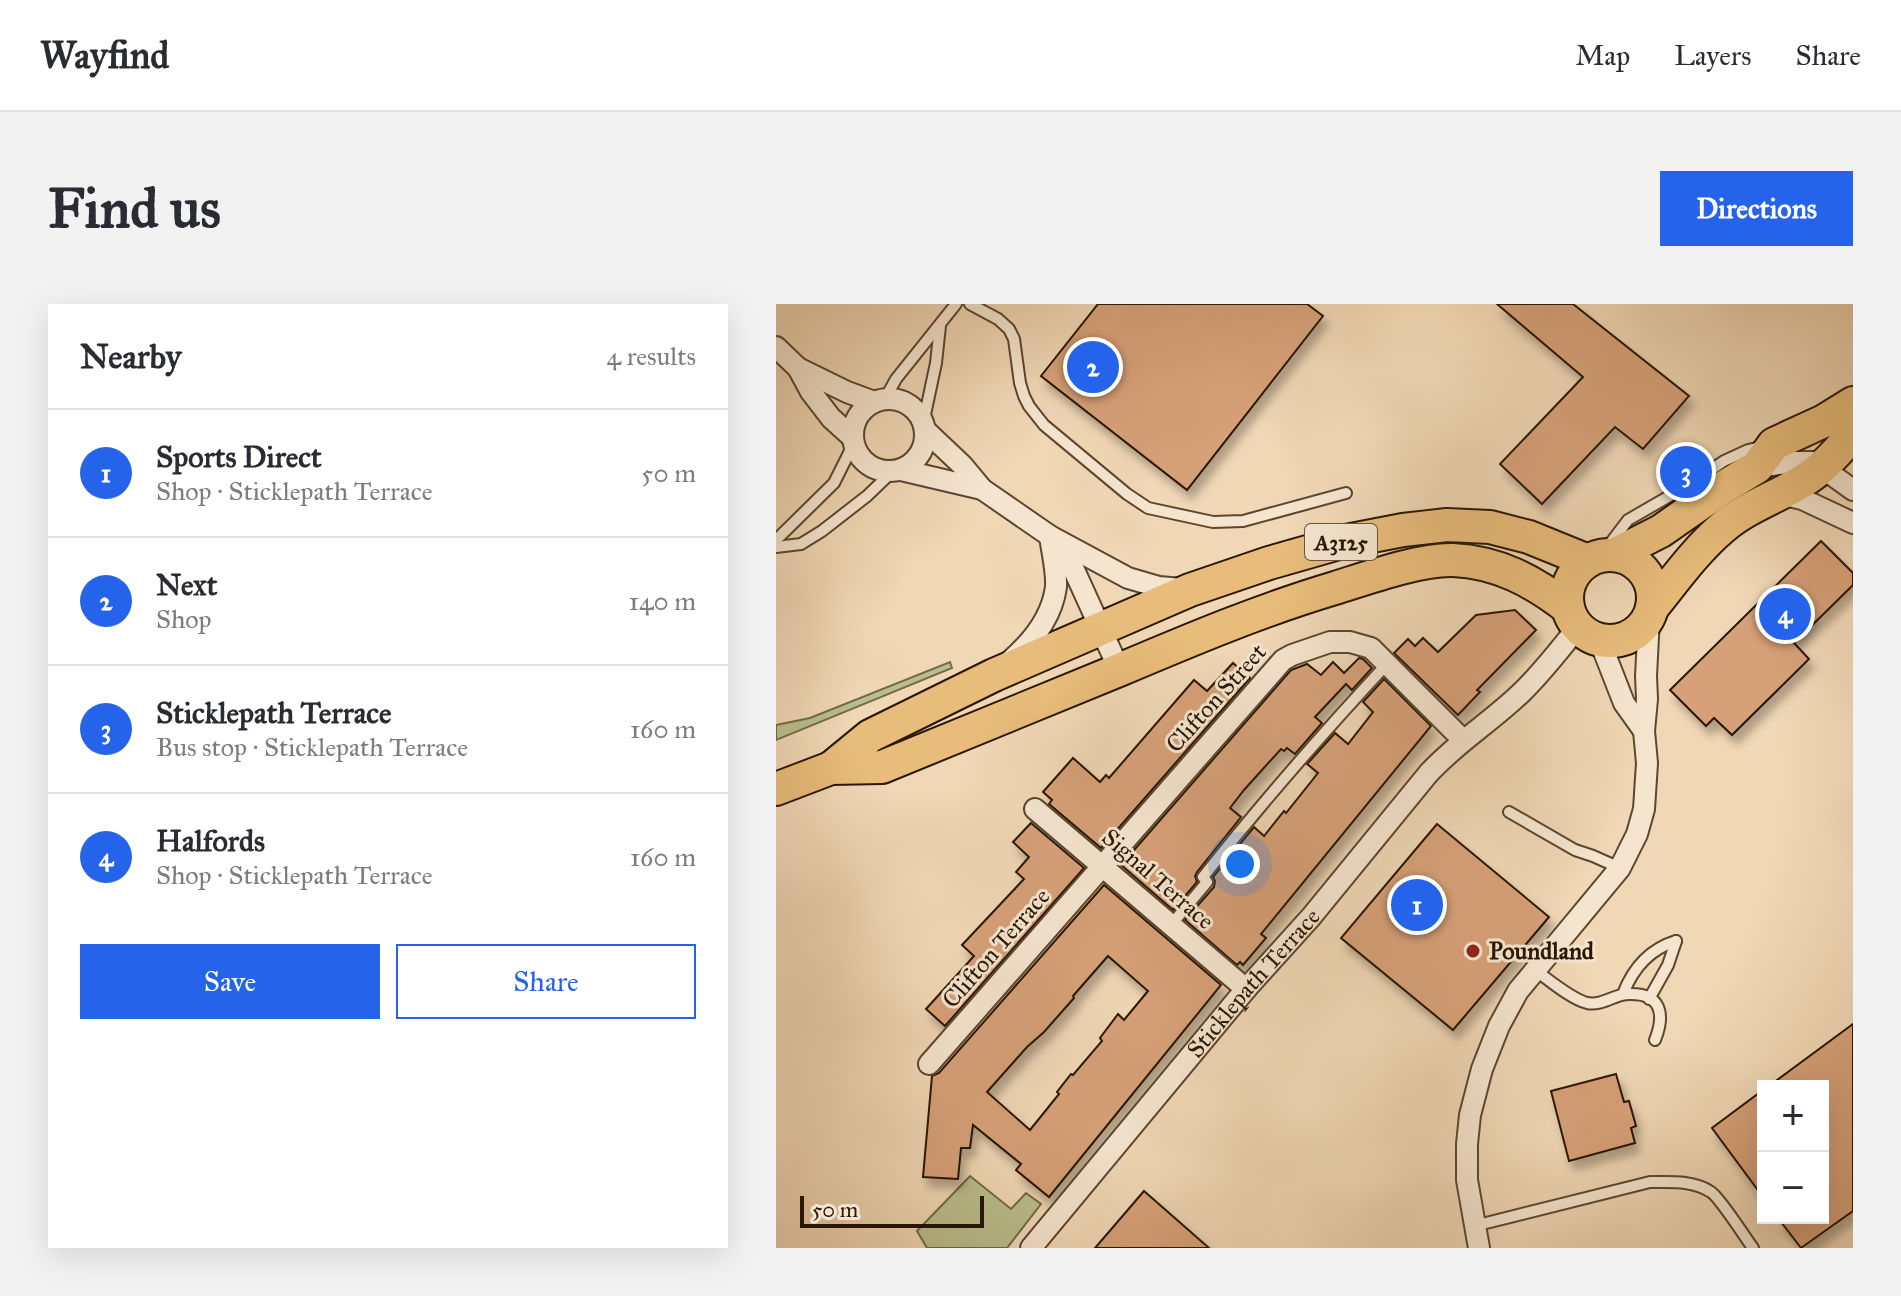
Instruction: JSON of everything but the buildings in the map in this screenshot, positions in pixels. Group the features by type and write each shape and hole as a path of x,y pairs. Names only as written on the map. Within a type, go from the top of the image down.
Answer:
{"main road":[{"path":"1853,403 1766,456 1661,531 1578,570 1568,594 1582,625 1613,641 1628,637 1640,629 1695,556 1722,528 1823,467 1853,434"},
{"name":"A3125","path":"776,789 831,768 870,736 994,675 1190,590 1346,541 1447,525 1490,527 1601,558"},
{"path":"1601,558 1628,559 1640,567 1649,579 1653,594 1651,613"},
{"name":"A3125","path":"831,768 882,767 1222,627 1298,599 1425,563 1450,560 1481,563 1514,573 1542,588 1582,625"}],"street":[{"path":"776,347 798,368 847,392 879,401 897,400 908,405 917,413 924,427 982,489 1050,536 1128,578 1159,587 1190,590"},
{"path":"798,368 811,392 853,441 864,462 882,471 896,471 982,489"},
{"path":"853,441 853,426 858,416 865,408 879,401"},
{"path":"896,471 911,464 920,454 924,427"},
{"path":"1766,456 1814,462 1853,490"},
{"path":"1780,494 1812,504 1853,523"},
{"path":"1050,536 1074,570 1119,669"},
{"path":"994,675 1038,633 1049,609 1056,586 1050,536"},
{"path":"1479,1248 1467,1180 1467,1144 1479,1080 1499,1026 1518,991 1620,868 1637,834 1644,809 1647,763 1644,731 1651,613"},
{"path":"1582,625 1624,703 1644,731"},
{"name":"Sticklepath Terrace","path":"1031,1248 1428,774 1444,756 1522,692 1582,625"},
{"name":"Clifton Street","path":"1103,865 1283,660 1292,655 1330,642 1350,642 1371,648 1463,740"},
{"name":"Signal Terrace","path":"1035,809 1246,989"},
{"name":"Clifton Terrace","path":"929,1064 1103,865"}],"lane":[{"path":"879,401 956,304"},
{"path":"970,304 998,319 1009,329 1014,339 1024,396 1044,425 1148,508 1213,522 1243,521 1346,493"},
{"path":"924,427 940,324"},
{"path":"776,540 834,483 853,441"},
{"path":"776,547 801,544 822,531 896,471"},
{"path":"1171,925 1207,882 1203,877 1244,825 1386,665"},
{"path":"1509,812 1575,850 1620,868"},
{"path":"1623,994 1629,977 1646,958 1660,946 1676,941 1668,965 1649,999"},
{"path":"1535,970 1583,1002 1597,1004 1623,994 1642,995 1649,999 1662,1013 1655,1040"},
{"path":"1474,1226 1650,1182 1672,1182 1694,1184 1713,1193 1753,1248"}],"green space":[{"path":"950,662 952,668 776,740 776,725 810,718"},
{"path":"970,1176 1011,1209 1026,1193 1041,1204 1007,1248 927,1248 917,1231"}],"place":[{"name":"Next","path":"1093,367"},
{"name":"Sticklepath Terrace","path":"1686,472"},
{"name":"Halfords","path":"1785,614"},
{"name":"Sports Direct","path":"1417,905"},
{"name":"Poundland","path":"1473,951"}]}
